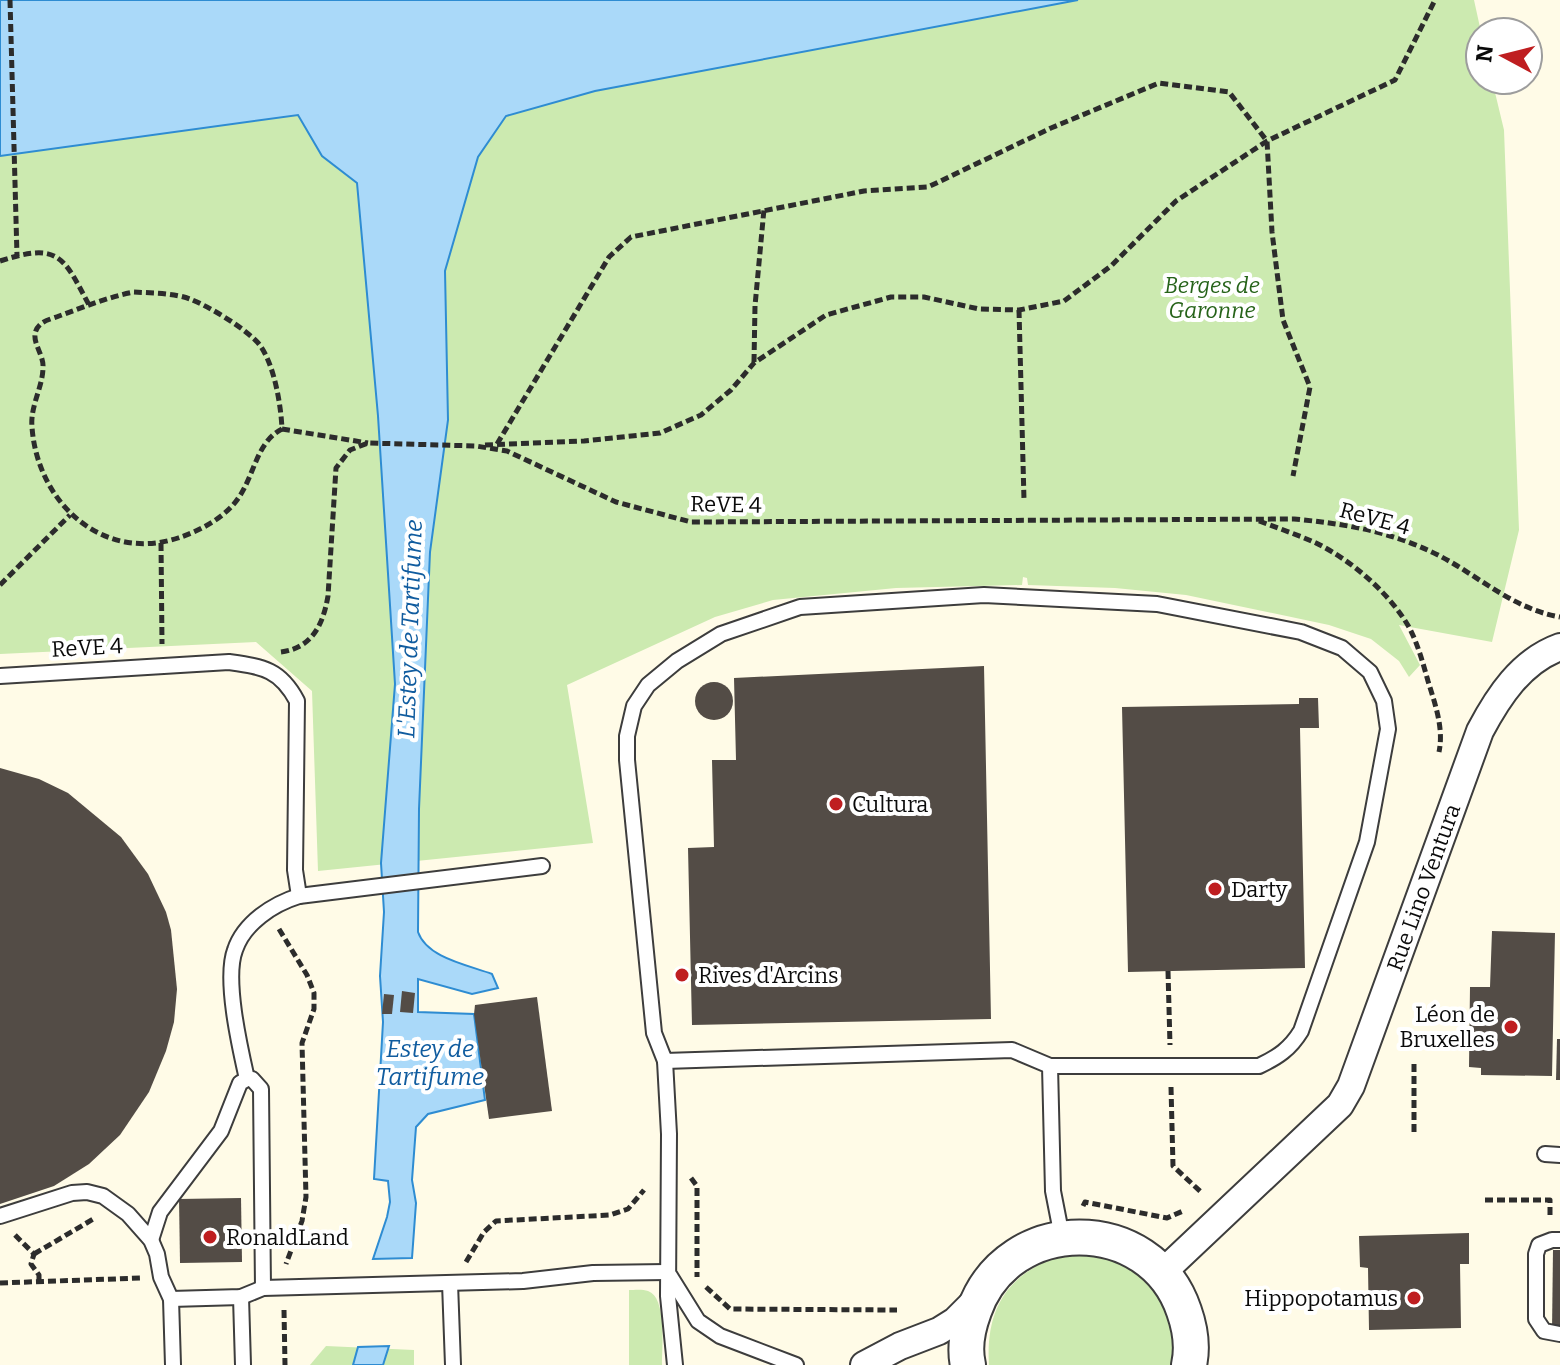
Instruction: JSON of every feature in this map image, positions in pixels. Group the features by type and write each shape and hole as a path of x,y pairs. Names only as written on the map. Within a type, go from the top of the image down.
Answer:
{"street":[{"name":"Rue Lino Ventura","path":"1162,1273 1340,1105 1351,1086 1480,731 1508,686 1530,665 1560,647"},
{"path":"864,1365 955,1321 1001,1268 1029,1247 1062,1237 1099,1238 1133,1250 1162,1273 1179,1297 1189,1326 1189,1365"},
{"path":"968,1365 969,1326 979,1296"}],"lane":[{"path":"665,1061 1012,1050 1050,1066 1259,1066 1280,1056 1293,1044 1313,999 1367,842 1388,729 1384,701 1370,672 1342,648 1301,632 1157,604 984,595 800,607 721,634 688,654 648,685 634,706 627,736 654,1033 665,1061 669,1134 667,1272 675,1365"},
{"path":"0,676 229,662 259,666 278,675 297,701 295,870 299,896"},
{"path":"247,1079 239,1046 231,974 234,951 242,935 266,911 280,902 299,896 542,866"},
{"path":"1050,1066 1053,1191 1062,1237"},
{"path":"151,1240 160,1212 221,1131 237,1089 247,1079"},
{"path":"247,1079 257,1082 261,1089 263,1288"},
{"path":"4,1222 62,1196 87,1192 115,1203 139,1223 157,1254 161,1277 171,1299 173,1365"},
{"path":"1560,1240 1539,1245 1536,1254 1536,1319 1544,1331 1560,1334"},
{"path":"171,1299 241,1297 263,1288 523,1281 593,1273 667,1272"},
{"path":"667,1272 698,1321 720,1336 796,1365"},
{"path":"450,1283 453,1365"},
{"path":"241,1297 243,1365"}],"path":[{"path":"10,0 17,256"},
{"path":"476,446 584,441 660,433 701,415 731,390 754,363 826,315 891,297 924,297 979,309 1019,310 1064,301 1111,266 1176,201 1267,141 1395,80 1435,0"},
{"path":"497,444 609,257 631,237 864,191 928,187 1051,128 1159,83 1229,92 1267,141 1272,232 1283,320 1310,387 1293,476"},
{"path":"754,363 755,306 764,209"},
{"path":"0,261 17,256 55,254 67,263 89,305"},
{"path":"134,292 190,299 227,320 258,343 266,356 281,410 282,429 270,435 240,497 203,528 161,543 115,538 92,529 70,515 57,500 43,474 31,423 44,361 35,344 35,335 42,323 109,297 134,292"},
{"path":"1019,310 1024,500"},
{"name":"ReVE 4","path":"282,429 368,443 476,446 507,451 616,502 691,522 1294,519 1351,524 1393,536 1437,555 1497,592 1535,611 1560,617"},
{"path":"273,653 293,650 308,643 325,615 336,468 350,450 368,443"},
{"path":"0,585 70,515"},
{"path":"161,543 162,665"},
{"path":"266,911 307,975 314,993 314,1009 302,1043 306,1197 302,1221 284,1273 285,1365"},
{"path":"1414,1062 1414,1132"},
{"path":"1485,1200 1550,1200 1550,1220 1560,1220"},
{"path":"4,1222 34,1254 31,1264 39,1275 39,1281"}],"green space":[{"name":"Berges de Garonne","path":"1078,0 1474,0 1478,16 1464,16 1464,96 1496,96 1504,130 1519,530 1492,642 1399,625 1420,665 1409,677 1399,661 1371,639 1329,625 1186,595 1115,588 1028,585 1027,578 1023,577 1022,585 896,588 773,600 715,617 567,685 593,843 318,871 312,691 256,642 0,654 0,156 299,115 322,156 357,183 378,416 448,420 445,271 478,157 506,116 595,91"},
{"path":"1066,1254 1109,1256 1146,1276 1171,1311 1177,1365 989,1365 991,1325 1005,1294 1030,1270"},
{"path":"629,1290 648,1291 658,1303 662,1324 662,1365 629,1365"},
{"path":"326,1346 414,1350 414,1365 310,1365"}],"water":[{"path":"0,0 1078,0 595,91 506,116 478,157 445,271 448,420 430,552 419,809 418,932 423,941 439,954 492,974 498,988 472,994 418,979 418,1012 474,1014 485,1100 428,1114 416,1127 412,1258 373,1259 390,1202 388,1181 374,1179 383,1022 380,976 384,912 381,863 395,684 378,416 357,183 322,156 298,115 0,156"},
{"path":"389,1346 383,1365 353,1365 358,1347"}],"building":[{"name":"Cultura","path":"984,666 991,1019 692,1025 688,848 714,847 712,760 736,760 734,678"},
{"path":"714,682 727,688 733,701 727,714 714,720 701,714 695,701 701,688"},
{"name":"Darty","path":"1299,698 1318,698 1319,728 1300,728 1305,968 1128,972 1122,707 1299,704"},
{"path":"0,768 39,779 68,793 121,837 148,874 166,912 171,930 177,989 174,1022 166,1051 149,1092 120,1135 89,1164 54,1186 0,1204"},
{"name":"Léon de Bruxelles","path":"1492,931 1555,933 1552,1076 1481,1075 1481,1068 1469,1067 1470,987 1490,987"},
{"path":"402,991 415,993 413,1013 400,1012"},
{"path":"384,994 394,995 392,1014 382,1014"},
{"path":"537,997 552,1111 489,1119 475,1005"},
{"path":"1557,1039 1560,1039 1560,1080 1556,1080"},
{"name":"RonaldLand","path":"241,1198 242,1262 180,1263 179,1199"},
{"name":"Hippopotamus","path":"1469,1233 1469,1264 1460,1264 1461,1328 1369,1330 1368,1268 1360,1267 1359,1236"},
{"path":"1553,1250 1560,1250 1560,1331 1552,1331"}],"place":[{"name":"Cultura","path":"836,804"},
{"name":"Darty","path":"1215,889"},
{"name":"Rives d'Arcins","path":"682,975"},
{"name":"Léon de Bruxelles","path":"1511,1027"},
{"name":"RonaldLand","path":"210,1237"},
{"name":"Hippopotamus","path":"1414,1298"}],"water label":[{"name":"L'Estey de Tartifume","path":"410,629"},
{"name":"Estey de Tartifume","path":"430,1063"}]}
